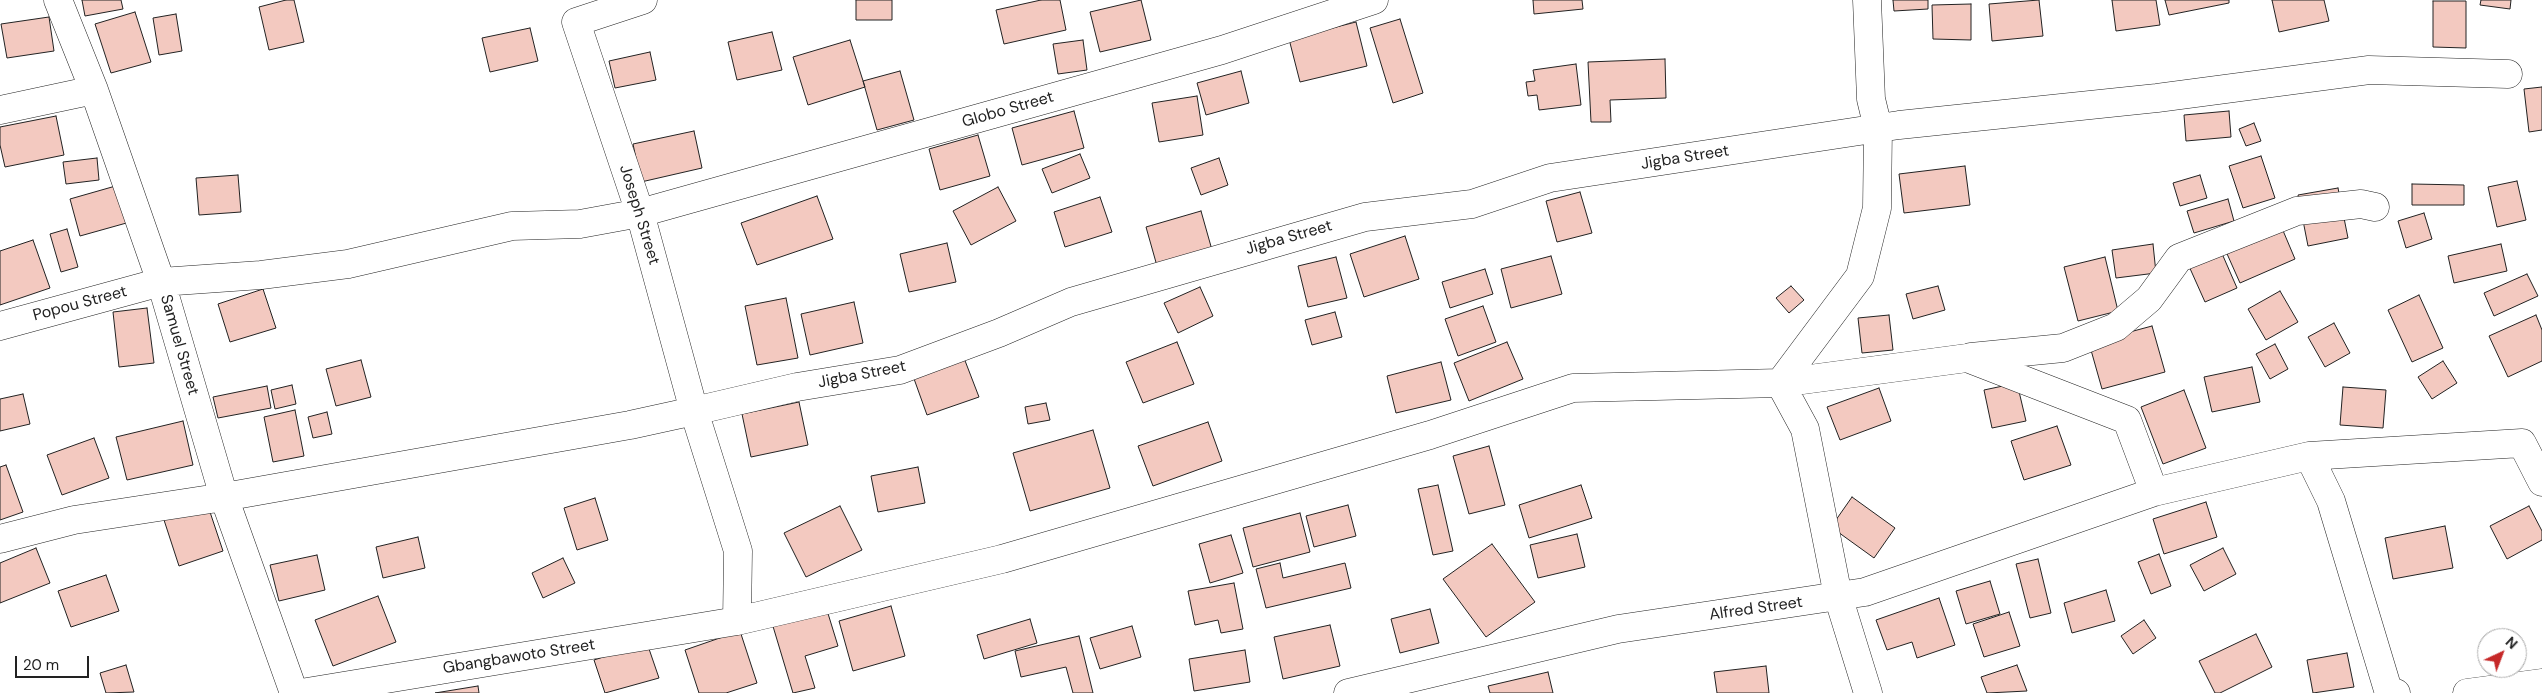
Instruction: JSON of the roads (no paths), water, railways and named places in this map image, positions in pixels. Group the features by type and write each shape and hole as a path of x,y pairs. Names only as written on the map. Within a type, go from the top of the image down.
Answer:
{"street":[{"name":"Samuel Street","path":"58,0 94,90 160,282 224,497 294,693"},
{"name":"Joseph Street","path":"643,0 576,22 640,212 694,411 738,551 737,621"},
{"name":"Globo Street","path":"160,282 262,275 348,264 512,226 580,224 640,212 1212,53 1374,0"},
{"path":"1867,0 1871,100 1889,127 1877,208 1860,276 1780,383 1805,429 1838,596 1868,693"},
{"name":"Jigba Street","path":"0,540 74,520 224,497 630,425 797,387 900,370 999,333 1071,302 1365,216 1472,204 1550,178 1889,127 2157,98 2368,70 2508,74"},
{"path":"0,110 94,90"},
{"name":"Gbangbawoto Street","path":"301,693 737,621 1002,559 1421,438 1573,388 1780,383 1967,358 2064,348 2116,327 2149,299 2179,258 2297,211 2361,204 2375,208"},
{"name":"Popou Street","path":"0,326 160,282"},
{"path":"1967,358 2127,420 2154,492"},
{"path":"2532,439 2542,482"},
{"name":"Alfred Street","path":"1348,693 1618,629 1865,592 2154,492 2309,456 2532,439"},
{"path":"2309,456 2331,500 2388,692"},
{"path":"2467,693 2542,684"}]}
